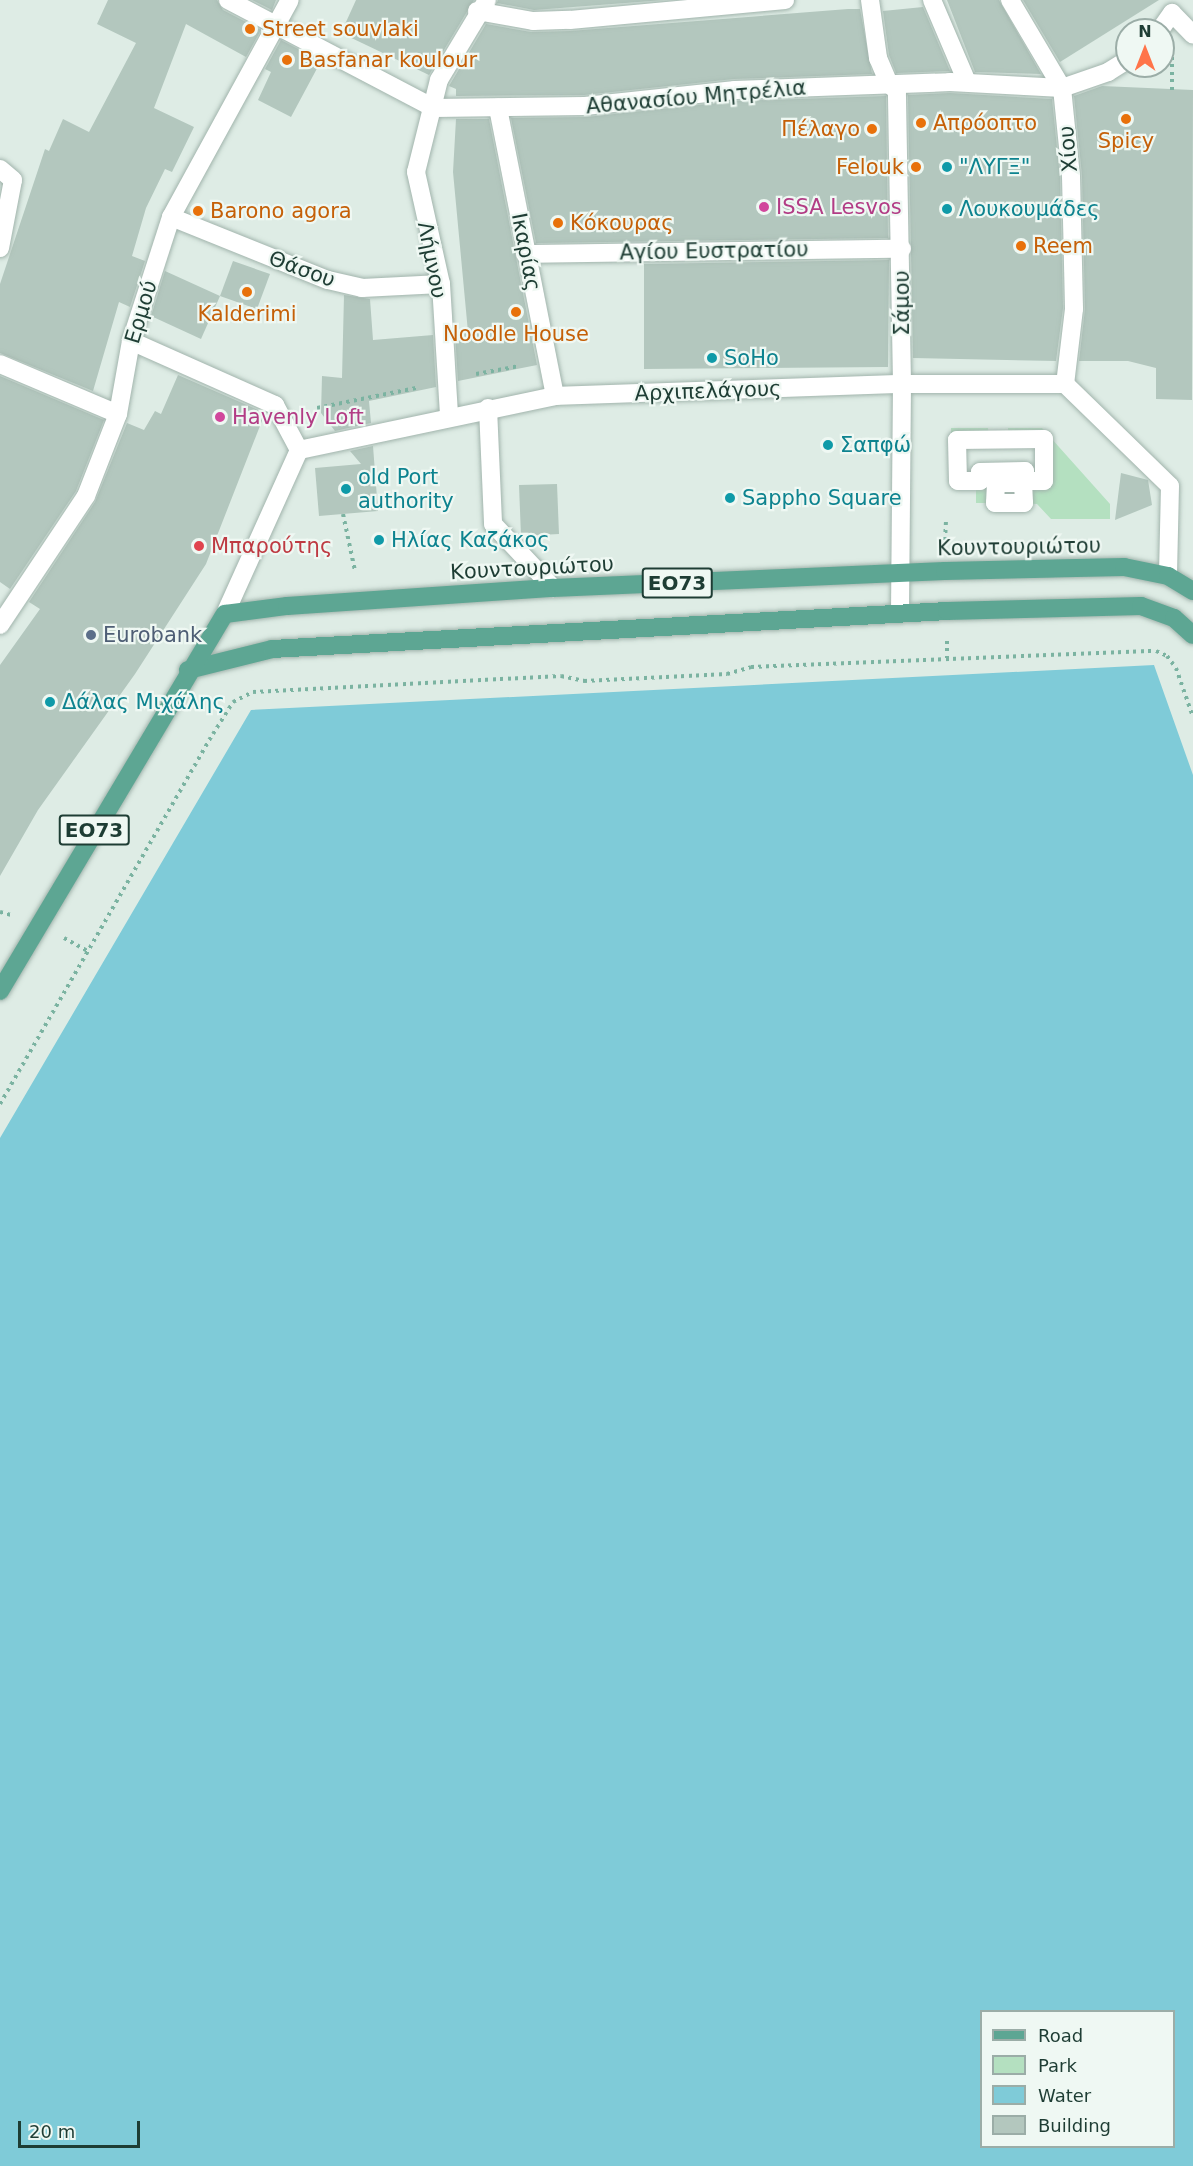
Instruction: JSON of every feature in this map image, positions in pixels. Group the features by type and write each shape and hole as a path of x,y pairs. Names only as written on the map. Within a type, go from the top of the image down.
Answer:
{"main road":[{"name":"Κουντουριώτου","path":"225,614 287,606 553,588 898,573 1124,567 1168,576 1193,591"},
{"name":"ΕΟ73","path":"188,670 272,649 900,613 1141,606 1174,618 1193,635"},
{"name":"ΕΟ73","path":"0,991 188,670 225,614"}],"street":[{"name":"Αθανασίου Μητρέλια","path":"228,0 434,108 585,106 735,90 889,84 967,82 1062,88 1115,68"},
{"name":"Ερμού","path":"0,625 86,496 118,414 131,341 171,217 278,27 290,0"},
{"path":"482,6 533,21 570,20 785,0"},
{"name":"Σάμου","path":"870,0 878,58 889,84 897,91 902,249 898,573 900,613"},
{"path":"932,0 967,82"},
{"name":"Χίου","path":"1010,0 1062,88 1071,176 1074,309 1065,384"},
{"path":"1168,4 1193,35"},
{"name":"Λήμνου","path":"449,416 441,284 416,184 420,156 434,108 439,80 482,6"},
{"name":"Ικαρίας","path":"498,108 525,254 555,396"},
{"path":"0,248 6,175"},
{"name":"Θάσου","path":"171,217 328,280 362,288 441,284"},
{"name":"Αγίου Ευστρατίου","path":"525,254 902,249"},
{"path":"131,341 275,405 299,450 225,614"},
{"path":"0,364 118,414"},
{"name":"Αρχιπελάγους","path":"299,450 449,416 555,396 902,384 1065,384"},
{"path":"1065,384 1170,486 1168,576"},
{"path":"488,408 493,524 553,588"},
{"path":"1044,439 1044,481 1025,481 1025,471 980,472 980,481 958,481 957,440 1044,439"}],"path":[{"path":"478,373 527,364"},
{"path":"317,408 420,388"},
{"path":"343,513 350,548"},
{"path":"0,1104 213,734 233,702 253,692 561,676 585,681 727,674 751,667 1155,651 1167,656 1176,668 1193,717"}],"green space":[{"path":"951,428 988,428 989,440 957,439 957,482 1045,481 1043,439 1008,440 1008,428 1042,428 1110,504 1110,519 1051,519 1037,504 1024,503 1023,484 996,483 995,503 976,503 976,488 952,488"}],"water":[{"path":"1154,665 1193,775 1193,2166 0,2166 0,1138 251,710"}],"building":[{"path":"108,0 217,0 223,10 261,30 246,57 186,24 154,108 194,127 172,172 165,169 146,208 132,256 145,261 130,307 119,302 93,391 0,353 0,284 45,149 49,151 63,119 89,132 136,43 97,24"},
{"path":"252,0 276,0 272,10"},
{"path":"356,0 474,0 429,75 341,33"},
{"path":"498,0 664,0 534,10 497,3"},
{"path":"947,0 999,0 1041,74 975,72"},
{"path":"1023,0 1159,0 1130,18 1115,18 1115,28 1060,62"},
{"path":"923,7 950,71 896,73 889,55 883,11"},
{"path":"860,9 872,74 734,79 584,95 456,96 456,89 449,86 486,24 531,32 570,31"},
{"path":"281,40 321,61 291,117 258,100 271,72 265,69"},
{"path":"1102,86 1193,90 1192,400 1156,399 1156,368 1128,361 1079,361 1085,309 1082,176 1074,96"},
{"path":"950,93 1052,99 1060,177 1063,308 1056,361 913,358 908,95"},
{"path":"886,96 888,238 536,243 511,118 586,117 736,101"},
{"path":"456,119 489,119 537,365 458,381 455,333 468,332 453,172"},
{"path":"889,260 888,367 644,369 644,264"},
{"path":"233,261 270,274 257,309 220,296"},
{"path":"165,271 220,296 201,339 151,316"},
{"path":"344,295 370,299 373,340 433,335 436,387 369,401 371,423 335,431 321,413 322,376 342,378"},
{"path":"178,375 265,413 206,564 135,674 38,810 0,876 0,665 40,609 29,602 95,502 127,423 144,430 155,411 161,414"},
{"path":"0,376 104,420 76,491 10,589 0,582"},
{"name":"old Port authority","path":"373,446 378,511 319,516 315,468 361,464 350,451"},
{"path":"1121,473 1148,480 1152,505 1115,520"},
{"path":"557,484 559,534 521,536 519,485"}],"place":[{"name":"Street souvlaki","path":"250,29"},
{"name":"Basfanar koulour","path":"287,60"},
{"name":"Spicy","path":"1126,119"},
{"name":"Απρόοπτο","path":"921,123"},
{"name":"Πέλαγο","path":"872,129"},
{"name":"Felouk","path":"916,167"},
{"name":"\"ΛΥΓΞ\"","path":"947,167"},
{"name":"ISSA Lesvos","path":"764,207"},
{"name":"Λουκουμάδες","path":"947,209"},
{"name":"Barono agora","path":"198,211"},
{"name":"Κόκουρας","path":"558,223"},
{"name":"Reem","path":"1021,246"},
{"name":"Kalderimi","path":"247,292"},
{"name":"Noodle House","path":"516,312"},
{"name":"SoΗo","path":"712,358"},
{"name":"Havenly Loft","path":"220,417"},
{"name":"Σαπφώ","path":"828,445"},
{"name":"old Port authority","path":"346,489"},
{"name":"Sappho Square","path":"730,498"},
{"name":"Ηλίας Καζάκος","path":"379,540"},
{"name":"Μπαρούτης","path":"199,546"},
{"name":"Eurobank","path":"91,635"},
{"name":"Δάλας Μιχάλης","path":"50,702"}]}
